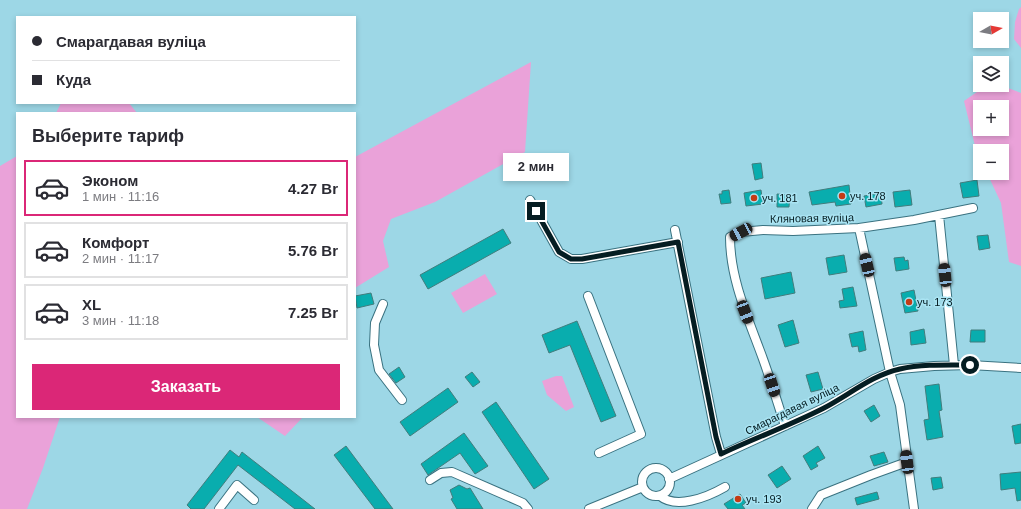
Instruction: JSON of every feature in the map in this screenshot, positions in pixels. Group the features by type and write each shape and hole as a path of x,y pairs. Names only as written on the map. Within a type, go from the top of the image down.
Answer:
{"street":[{"path":"530,200 559,252 571,259 582,259 678,242"},
{"name":"Кляновая вуліца","path":"785,426 763,358 745,312 730,255 730,238 741,232 763,230 793,231 859,228 914,220 973,208"},
{"path":"939,215 954,365"},
{"path":"859,228 890,372 900,404 914,509"},
{"path":"675,230 716,437 721,454"},
{"path":"588,296 641,434 599,453"},
{"path":"383,304 374,323 375,352 379,370 402,400"},
{"name":"Смарагдавая вуліца","path":"669,479 824,408 874,379 890,372 906,368 954,365 1021,368"},
{"path":"812,509 822,495 907,462"},
{"path":"654,468 665,472 669,479 669,487 667,491 660,496 650,495 643,487 642,481 644,475 654,468"},
{"path":"430,480 441,473 452,472 523,502 528,509"},
{"path":"219,509 237,485 254,500"},
{"path":"589,509 643,487"},
{"path":"660,496 663,502 667,504 678,508 685,508 692,506 725,487"}],"shaded area":[{"path":"1021,7 1021,48 1014,39 1015,22"},
{"path":"531,62 525,152 435,202 391,219 383,241 389,267 356,287 356,156"},
{"path":"1009,88 1021,93 1021,266 1009,262 1001,203 990,180 1009,180 1009,144 975,144 964,101 977,92 1009,92"},
{"path":"60,104 130,104 136,112 56,112"},
{"path":"16,157 16,418 60,418 43,468 27,509 0,509 0,166"},
{"path":"485,274 497,294 463,313 451,293"},
{"path":"556,376 562,376 574,407 566,411 547,395 542,381"},
{"path":"258,418 302,418 285,436"}],"building":[{"path":"761,163 763,178 755,180 752,164"},
{"path":"977,180 979,196 963,198 960,183"},
{"path":"849,185 851,204 836,206 835,202 812,205 809,192"},
{"path":"729,190 731,203 721,204 719,194 722,194 722,191"},
{"name":"уч. 181","path":"761,190 763,204 746,206 744,193"},
{"path":"910,190 912,205 895,207 893,192"},
{"path":"881,193 882,204 866,207 864,196"},
{"path":"777,194 790,195 789,207 777,207"},
{"path":"503,229 511,243 428,289 420,275"},
{"path":"988,235 990,248 979,250 977,236"},
{"path":"844,255 847,272 829,275 826,258"},
{"path":"904,257 905,261 908,260 909,269 896,271 894,258"},
{"path":"791,272 795,293 765,299 761,278"},
{"path":"853,287 857,306 840,308 839,301 844,300 842,289"},
{"name":"уч. 173","path":"914,290 918,311 905,313 901,293"},
{"path":"371,293 374,304 357,308 356,296"},
{"path":"793,320 799,343 785,347 778,325"},
{"path":"577,321 616,416 601,422 570,345 549,353 542,335"},
{"path":"924,329 926,343 911,345 910,332"},
{"path":"971,330 985,330 985,342 970,342"},
{"path":"863,331 866,350 859,352 858,346 852,347 849,334"},
{"path":"399,367 405,377 396,383 389,374"},
{"path":"472,372 480,382 473,387 465,377"},
{"path":"818,372 823,389 811,392 806,375"},
{"path":"939,384 942,410 939,411 943,437 927,440 924,420 929,419 925,386"},
{"path":"448,388 458,402 410,436 400,422"},
{"path":"496,402 549,479 534,489 482,412"},
{"path":"874,405 880,416 871,422 864,411"},
{"path":"1021,424 1021,443 1015,444 1012,426"},
{"path":"464,433 488,466 475,474 460,453 428,475 421,464"},
{"path":"346,446 393,509 375,509 334,455"},
{"path":"818,446 825,458 816,463 818,466 811,470 803,456"},
{"path":"230,450 239,457 242,452 315,509 295,509 238,465 204,509 191,509 187,505"},
{"path":"884,452 888,462 874,466 870,456"},
{"path":"782,466 791,479 777,488 768,475"},
{"path":"1021,472 1021,500 1017,501 1015,488 1001,490 1000,474"},
{"path":"941,477 943,488 933,490 931,478"},
{"path":"459,485 467,489 470,488 483,509 457,509 451,499 453,498 450,490"},
{"path":"877,492 879,499 857,505 855,498"},
{"name":"уч. 193","path":"740,494 746,503 742,505 745,509 728,509 724,504"}],"place":[{"name":"уч. 178","path":"842,196"},
{"name":"уч. 181","path":"754,198"},
{"name":"уч. 173","path":"909,302"},
{"name":"уч. 193","path":"738,499"}],"route":[{"path":"536,211 559,252 571,259 582,259 678,242 716,437 721,454 824,408 866,383 890,372 917,367 970,365"}]}
